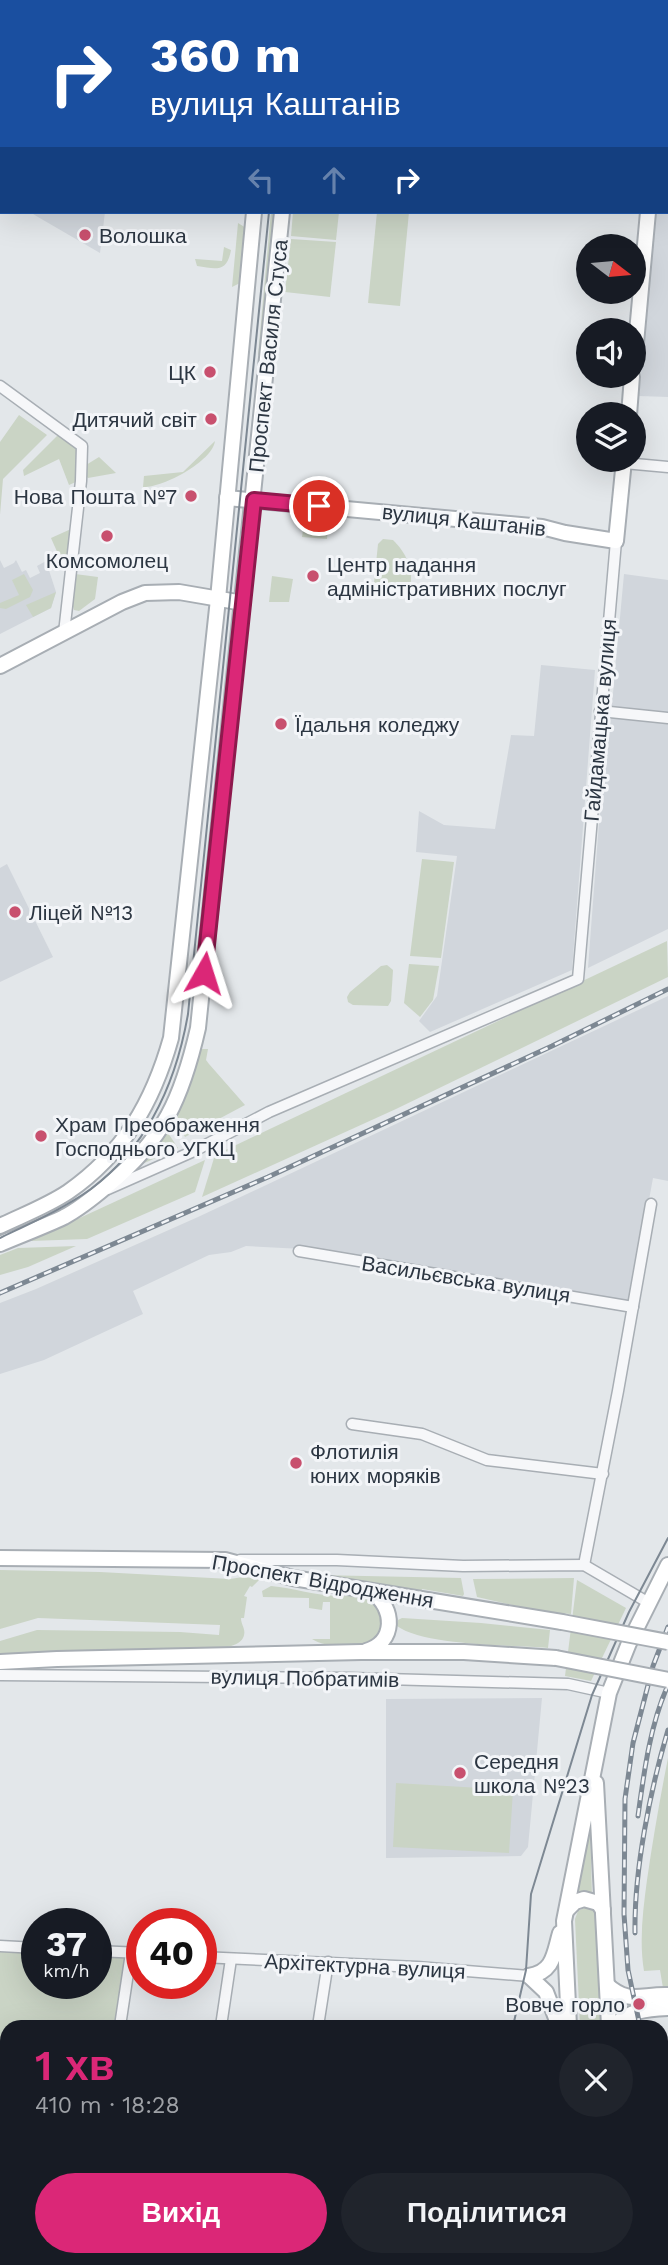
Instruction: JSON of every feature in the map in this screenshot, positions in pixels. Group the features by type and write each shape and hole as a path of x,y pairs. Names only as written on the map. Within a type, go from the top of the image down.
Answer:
{"street":[{"name":"Проспект Василя Стуса","path":"0,1226 67,1192 112,1152 148,1102 162,1072 171,1038 218,599 254,214"},
{"name":"Проспект Василя Стуса","path":"0,1244 66,1216 129,1168 161,1129 176,1104 192,1055 198,1028 282,214"},
{"path":"638,318 648,214"},
{"path":"0,386 82,446 81,481 64,633"},
{"path":"646,464 668,467"},
{"name":"Гайдамацька вулиця","path":"98,1194 269,1112 578,979 623,472"},
{"name":"вулиця Каштанів","path":"227,498 542,527 616,541"},
{"path":"0,666 122,602 145,593 171,592 243,603"},
{"path":"600,711 668,718"},
{"path":"584,1566 651,1205"},
{"name":"Васильєвська вулиця","path":"299,1251 633,1307"},
{"path":"352,1424 422,1434 486,1460 603,1474"},
{"name":"Проспект Відродження","path":"0,1558 225,1560 293,1578 668,1642"},
{"path":"225,1560 584,1566 649,1603"},
{"path":"557,2020 546,1992 529,1976 545,1971 550,1965 566,1915 609,1692 629,1643 668,1565"},
{"path":"361,1652 380,1644 389,1626 386,1606 372,1592"},
{"path":"0,1662 361,1652 464,1652 556,1658 668,1680"},
{"name":"вулиця Побратимів","path":"0,1675 350,1678 568,1684 609,1692"},
{"path":"595,1770 608,2020"},
{"path":"569,2020 566,1915 575,1902 584,1899 598,1903 603,1910"},
{"path":"0,1946 21,1947"},
{"name":"Архітектурна вулиця","path":"217,1958 328,1962 529,1976"},
{"path":"221,2020 231,1959"},
{"path":"319,2020 328,1962"},
{"path":"607,1985 618,1996 627,1998 668,1995"},
{"path":"121,2020 126,1999"},
{"path":"621,2020 635,2012 668,2008"}],"shaded area":[{"name":"Волошка","path":"33,214 105,214 100,253"},
{"path":"656,214 668,214 668,397 639,396 640,388 646,388 646,320"},
{"path":"0,560 4,568 16,560 22,572 26,570 30,578 40,573 37,566 46,561 56,592 51,608 0,634"},
{"path":"624,574 668,580 668,929 588,968 608,704 612,704"},
{"path":"541,665 595,670 572,970 430,1032 419,1021 437,996 457,856 416,852 419,811 444,825 495,829 511,735 534,736"},
{"name":"Ліцей №13","path":"7,864 53,957 0,982 0,868"},
{"path":"668,996 668,1181 653,1178 630,1304 302,1249 246,1246 231,1252 209,1255 133,1291 143,1314 44,1360 0,1374 0,1303 198,1217"},
{"name":"Середня школа №23","path":"542,1698 528,1847 521,1856 386,1858 386,1699"}],"green space":[{"path":"271,214 276,214 262,352 258,355"},
{"path":"293,214 339,214 336,240 291,236"},
{"path":"377,214 409,214 400,306 368,303"},
{"path":"238,223 246,228 240,283 232,287"},
{"path":"291,239 336,242 330,297 285,292"},
{"path":"224,247 231,250 227,263 223,266 197,266 195,259 222,261"},
{"path":"19,415 47,435 3,479 0,515 0,442"},
{"path":"58,435 78,449 78,481 69,485 59,459 24,476 23,470"},
{"path":"215,441 212,449 196,465 185,472 162,483 143,487 144,476 183,472"},
{"path":"99,457 116,473 88,478 84,474 86,465"},
{"path":"304,523 328,525 327,539 302,537"},
{"path":"71,529 66,572 51,538"},
{"path":"383,539 393,540 408,562 411,580 407,590 379,588 374,583 378,544"},
{"path":"24,574 33,590 30,597 6,609 0,608 0,603 19,595 12,580"},
{"path":"75,574 98,577 95,599 79,611 74,610 72,603"},
{"path":"272,576 293,579 289,602 269,602"},
{"path":"56,592 51,608 33,617 26,605"},
{"path":"422,859 454,862 441,958 410,956"},
{"path":"667,941 668,977 396,1109 202,1197 215,1155"},
{"path":"409,964 439,966 433,1000 420,1017 404,1003"},
{"path":"387,965 393,970 391,1001 388,1006 353,1005 348,1002 350,992 381,966"},
{"path":"200,1049 208,1049 206,1060 245,1105 185,1137 176,1119"},
{"path":"168,1133 178,1148 140,1165 163,1135"},
{"path":"205,1160 195,1192 87,1239 30,1241"},
{"path":"76,1246 28,1267 0,1275 0,1255 18,1248"},
{"path":"0,1570 260,1579 250,1586 244,1596 247,1597 244,1618 241,1618 243,1638 228,1647 203,1650 154,1649 135,1654 0,1656 0,1641 37,1630 219,1635 220,1625 38,1618 0,1629"},
{"path":"317,1575 461,1578 464,1594 463,1596 422,1589 421,1594"},
{"path":"574,1578 571,1614 544,1612 477,1597 473,1579"},
{"path":"577,1580 626,1608 591,1681 565,1676"},
{"path":"271,1586 327,1595 362,1597 371,1602 377,1610 381,1628 377,1636 357,1645 320,1643 312,1639 330,1639 330,1602 323,1602 322,1610 309,1608 309,1598 263,1597 262,1591"},
{"path":"402,1618 550,1630 548,1648 447,1641 427,1637 397,1626 398,1620"},
{"path":"668,1758 668,1988 663,1988 660,1970 644,1971 642,1937 647,1880"},
{"path":"396,1783 513,1790 509,1853 393,1847"},
{"path":"590,1826 592,1896 576,1894"},
{"path":"586,1907 597,1913 602,2020 580,2020 575,1919 578,1911"},
{"path":"0,1951 21,1952 21,1999 112,1999 112,1957 126,1957 116,2020 0,2020"}],"tram line":[{"path":"0,1238 91,1189 129,1153 144,1133 167,1088 183,1040 188,1014 269,214"},
{"path":"514,2020 526,1970 531,1894 592,1695 629,1612 668,1538"}],"railway":[{"path":"0,1293 268,1177 552,1046 668,989"},
{"path":"639,2020 628,1970 624,1914 625,1799 633,1743 653,1666 668,1627"},
{"path":"638,1816 652,1732 668,1685"},
{"path":"635,1933 637,1883 644,1831 668,1730"}],"place":[{"name":"Волошка","path":"85,235"},
{"name":"ЦК","path":"210,372"},
{"name":"Дитячий світ","path":"211,419"},
{"name":"Нова Пошта №7","path":"191,496"},
{"name":"Комсомолец","path":"107,536"},
{"name":"Центр надання адміністративних послуг","path":"313,576"},
{"name":"Їдальня коледжу","path":"281,724"},
{"name":"Ліцей №13","path":"15,912"},
{"name":"Храм Преображення Господнього УГКЦ","path":"41,1136"},
{"name":"Флотилія юних моряків","path":"296,1463"},
{"name":"Середня школа №23","path":"460,1773"},
{"name":"Вовче горло","path":"639,2004"}],"route":[{"path":"204,973 254,500 319,506"}]}
